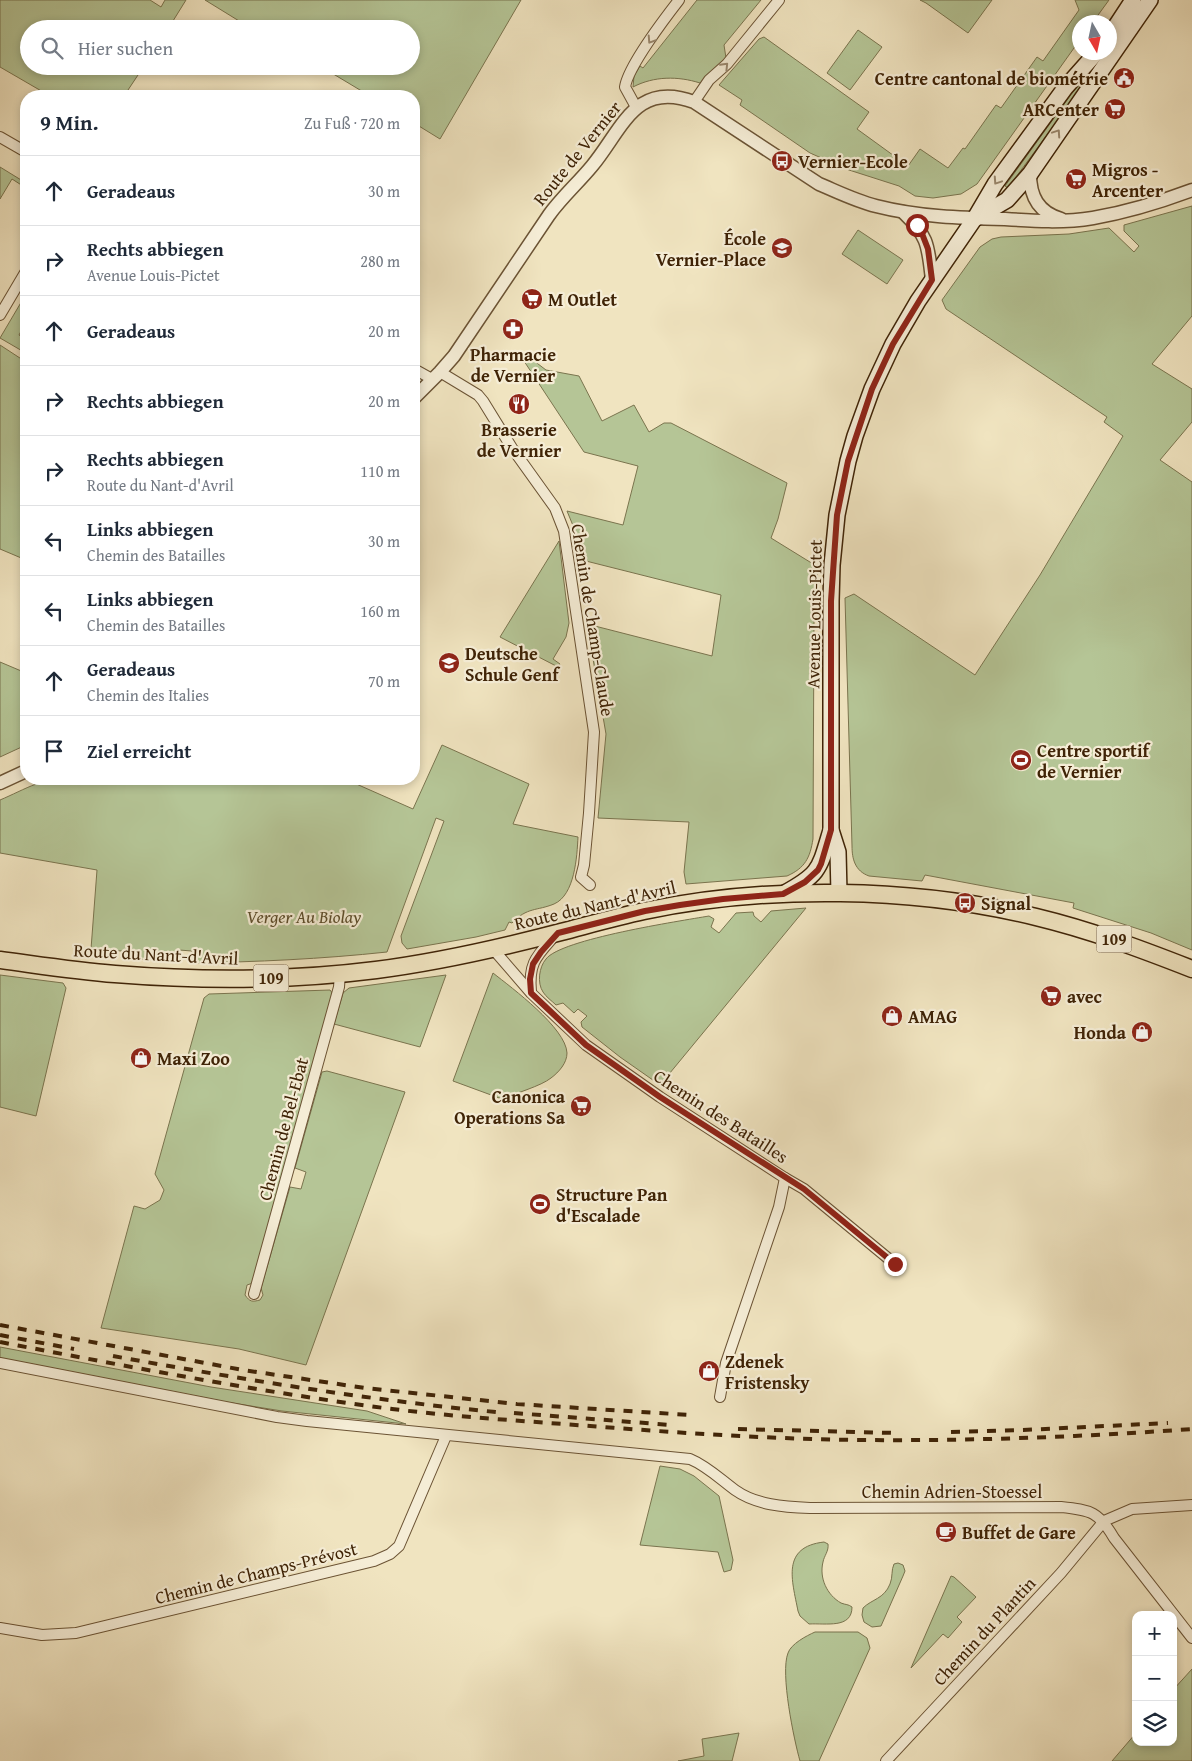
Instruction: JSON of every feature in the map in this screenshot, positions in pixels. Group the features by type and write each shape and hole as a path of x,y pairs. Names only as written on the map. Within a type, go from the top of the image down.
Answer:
{"main road":[{"path":"1117,24 1133,0"},
{"path":"975,218 1008,200 1030,174 1150,0"},
{"name":"Avenue Louis-Pictet","path":"839,893 838,852 831,830 831,601 834,532 848,461 872,389 893,344 932,280 975,218 995,184 1065,88 1090,60"},
{"path":"783,894 805,882 818,870 831,830"},
{"name":"Route du Nant-d'Avril","path":"0,960 112,974 181,978 243,979 340,973 408,965 493,949 645,911 680,905 783,894 839,893 924,898 965,903 1027,915 1103,935 1192,969"}],"street":[{"path":"636,107 625,87 629,73 679,0"},
{"path":"694,102 709,80 727,64 780,0"},
{"name":"Route de Vernier","path":"420,392 454,356 549,215 592,166 623,121 636,107 652,99 676,97 694,102 819,184 875,206 904,212 975,218 1066,220 1090,218 1128,210 1192,190"},
{"path":"0,137 20,149"},
{"path":"1030,174 1033,198 1051,216 1066,220"},
{"path":"904,212 917,225 925,240 932,280"},
{"path":"0,315 20,281"},
{"path":"420,371 436,376"},
{"name":"Chemin de Champ-Claude","path":"436,376 478,395 483,401 512,448 555,508 564,532 594,732 584,865 581,877 590,885"},
{"path":"0,783 20,774"},
{"path":"531,993 530,979 533,964 558,933"},
{"name":"Chemin des Batailles","path":"493,949 531,993 586,1045 660,1097 785,1178 779,1206 726,1363 720,1397"},
{"name":"Chemin de Bel-Ebat","path":"254,1294 339,987 340,973"},
{"path":"785,1178 804,1189 895,1264"},
{"path":"0,1363 277,1417 446,1436"},
{"name":"Chemin Adrien-Stoessel","path":"446,1436 682,1458 697,1462 744,1496 781,1506 810,1508 1061,1507 1085,1510 1104,1521"},
{"name":"Chemin de Champs-Prévost","path":"0,1628 42,1635 76,1633 374,1561 390,1554 399,1546 446,1436"},
{"path":"1192,1505 1132,1509 1104,1521 1114,1538 1192,1638"},
{"name":"Chemin du Plantin","path":"886,1761 1061,1573 1104,1521"}],"green space":[{"path":"0,0 150,0 161,7 165,0 186,0 174,20 20,20 20,75 138,75 128,90 40,90 0,67"},
{"path":"205,0 521,0 440,139 420,127 420,90 360,90 335,75 420,75 420,20 238,20"},
{"path":"697,0 761,0 724,45 726,58 700,83 666,78 641,83 633,87 634,76 640,66 643,68"},
{"path":"920,0 992,0 968,33"},
{"path":"1075,0 1109,0 1098,15 1075,15 1079,10"},
{"path":"1072,20 1072,51 977,184 961,194 933,198 915,196 899,186 849,170 810,153 740,105 742,100 719,85 759,39 764,37 869,112 857,129 908,166 920,149 948,168 963,148 965,149 996,105 1001,108 1037,57 1043,61"},
{"path":"858,30 882,47 850,90 827,73"},
{"path":"1096,60 1102,60 1008,188 1005,186"},
{"path":"0,167 20,179 20,184 12,179 0,199"},
{"name":"Centre sportif de Vernier","path":"1192,206 1192,316 1152,364 1192,389 1192,422 1160,460 1192,482 1192,950 1151,933 1073,908 1074,903 925,875 922,881 864,874 857,868 852,851 845,598 854,594 975,675 1040,575 1123,436 1104,422 1107,417 946,309 942,300 980,247 992,239 1069,234 1109,228 1134,252 1139,246 1124,231 1124,225"},
{"path":"858,230 903,260 887,284 842,254"},
{"path":"20,304 20,350 0,338"},
{"path":"0,345 20,358 20,557 0,549"},
{"path":"525,354 546,370 579,376 602,421 634,405 649,432 664,423 671,423 787,483 771,538 818,567 814,616 813,839 806,862 793,873 787,876 686,884 684,872 689,822 598,818 606,734 587,624 712,656 721,595 578,559 574,528 567,511 623,525 638,466 584,452 522,358"},
{"path":"559,541 569,623 566,637 553,659 560,664 558,667 500,637"},
{"path":"0,662 20,670 20,748 0,757"},
{"name":"Verger Au Biolay","path":"442,745 529,784 513,824 578,837 577,854 571,884 561,899 554,904 522,914 512,923 509,922 505,930 407,949 402,943 401,936 444,821 436,818 387,952 338,957 191,963 192,951 179,950 167,961 121,958 122,951 91,949 97,870 0,853 0,800 35,785 359,785 413,809"},
{"path":"806,908 660,1085 582,1027 581,1022 587,1016 578,1009 574,1013 563,1003 556,1005 546,996 541,988 540,975 546,959 556,952 597,938 709,916 714,919 711,927 719,933 736,913 753,912 754,916 761,922 771,911"},
{"path":"493,973 537,1009 558,1032 567,1053 562,1067 547,1081 502,1099 453,1081"},
{"path":"0,975 63,983 66,988 36,1116 0,1107"},
{"path":"446,975 420,1047 334,1024 343,993 349,988"},
{"path":"330,990 333,994 253,1283 247,1285 245,1295 250,1300 260,1300 263,1295 261,1288 290,1187 301,1189 306,1172 295,1168 322,1072 327,1071 405,1092 306,1365 239,1349 101,1328 134,1206 145,1209 160,1200 164,1190 155,1174 204,998 209,994"},
{"path":"0,1347 211,1387 367,1411 406,1424 282,1411 226,1402 0,1358"},
{"path":"660,1466 680,1469 694,1476 719,1496 733,1560 731,1570 724,1572 718,1552 640,1545"},
{"path":"824,1542 828,1544 828,1547 822,1568 823,1580 828,1591 836,1600 852,1607 851,1614 843,1622 809,1624 800,1616 798,1611 793,1588 793,1567 795,1558 801,1551 810,1545"},
{"path":"894,1564 903,1565 905,1571 903,1576 881,1626 872,1627 864,1622 863,1608 885,1593 891,1581"},
{"path":"951,1576 976,1597 957,1617 962,1622 948,1638 943,1634 911,1668"},
{"path":"815,1632 858,1632 867,1638 870,1648 819,1761 800,1761 789,1707 786,1663 792,1646"},
{"path":"1192,1669 1192,1760 1112,1761 1132,1738 1132,1746 1177,1746 1177,1686"},
{"path":"739,1733 732,1761 678,1761 704,1756 702,1739"}],"railway":[{"path":"0,1325 243,1370 365,1388 517,1404 690,1415"},
{"path":"0,1335 74,1349"},
{"path":"0,1342 293,1395 392,1409 624,1429 759,1437 902,1440 1026,1438 1192,1429"},
{"path":"113,1356 304,1388 496,1412"},
{"path":"514,1413 671,1425"},
{"path":"951,1432 1168,1423"},
{"path":"738,1429 896,1433"}],"place":[{"name":"Centre cantonal de biométrie","path":"1124,78"},
{"name":"ARCenter","path":"1115,109"},
{"name":"Vernier-Ecole","path":"782,161"},
{"name":"Migros - Arcenter","path":"1076,179"},
{"name":"École Vernier-Place","path":"782,248"},
{"name":"M Outlet","path":"532,299"},
{"name":"Pharmacie de Vernier","path":"513,329"},
{"name":"Brasserie de Vernier","path":"519,404"},
{"name":"Deutsche Schule Genf","path":"449,663"},
{"name":"Centre sportif de Vernier","path":"1021,760"},
{"name":"Signal","path":"965,903"},
{"name":"avec","path":"1051,996"},
{"name":"AMAG","path":"892,1016"},
{"name":"Honda","path":"1142,1032"},
{"name":"Maxi Zoo","path":"141,1058"},
{"name":"Canonica Operations Sa","path":"581,1106"},
{"name":"Structure Pan d'Escalade","path":"540,1204"},
{"name":"Zdenek Fristensky","path":"709,1371"},
{"name":"Buffet de Gare","path":"946,1532"}],"route":[{"path":"895,1264 804,1189 660,1097 586,1045 531,993 530,979 531,969 536,958 558,933 645,911 723,899 783,894 805,882 818,870 831,830 831,601 834,532 848,461 872,389 893,344 932,280 928,249 917,225"}]}
